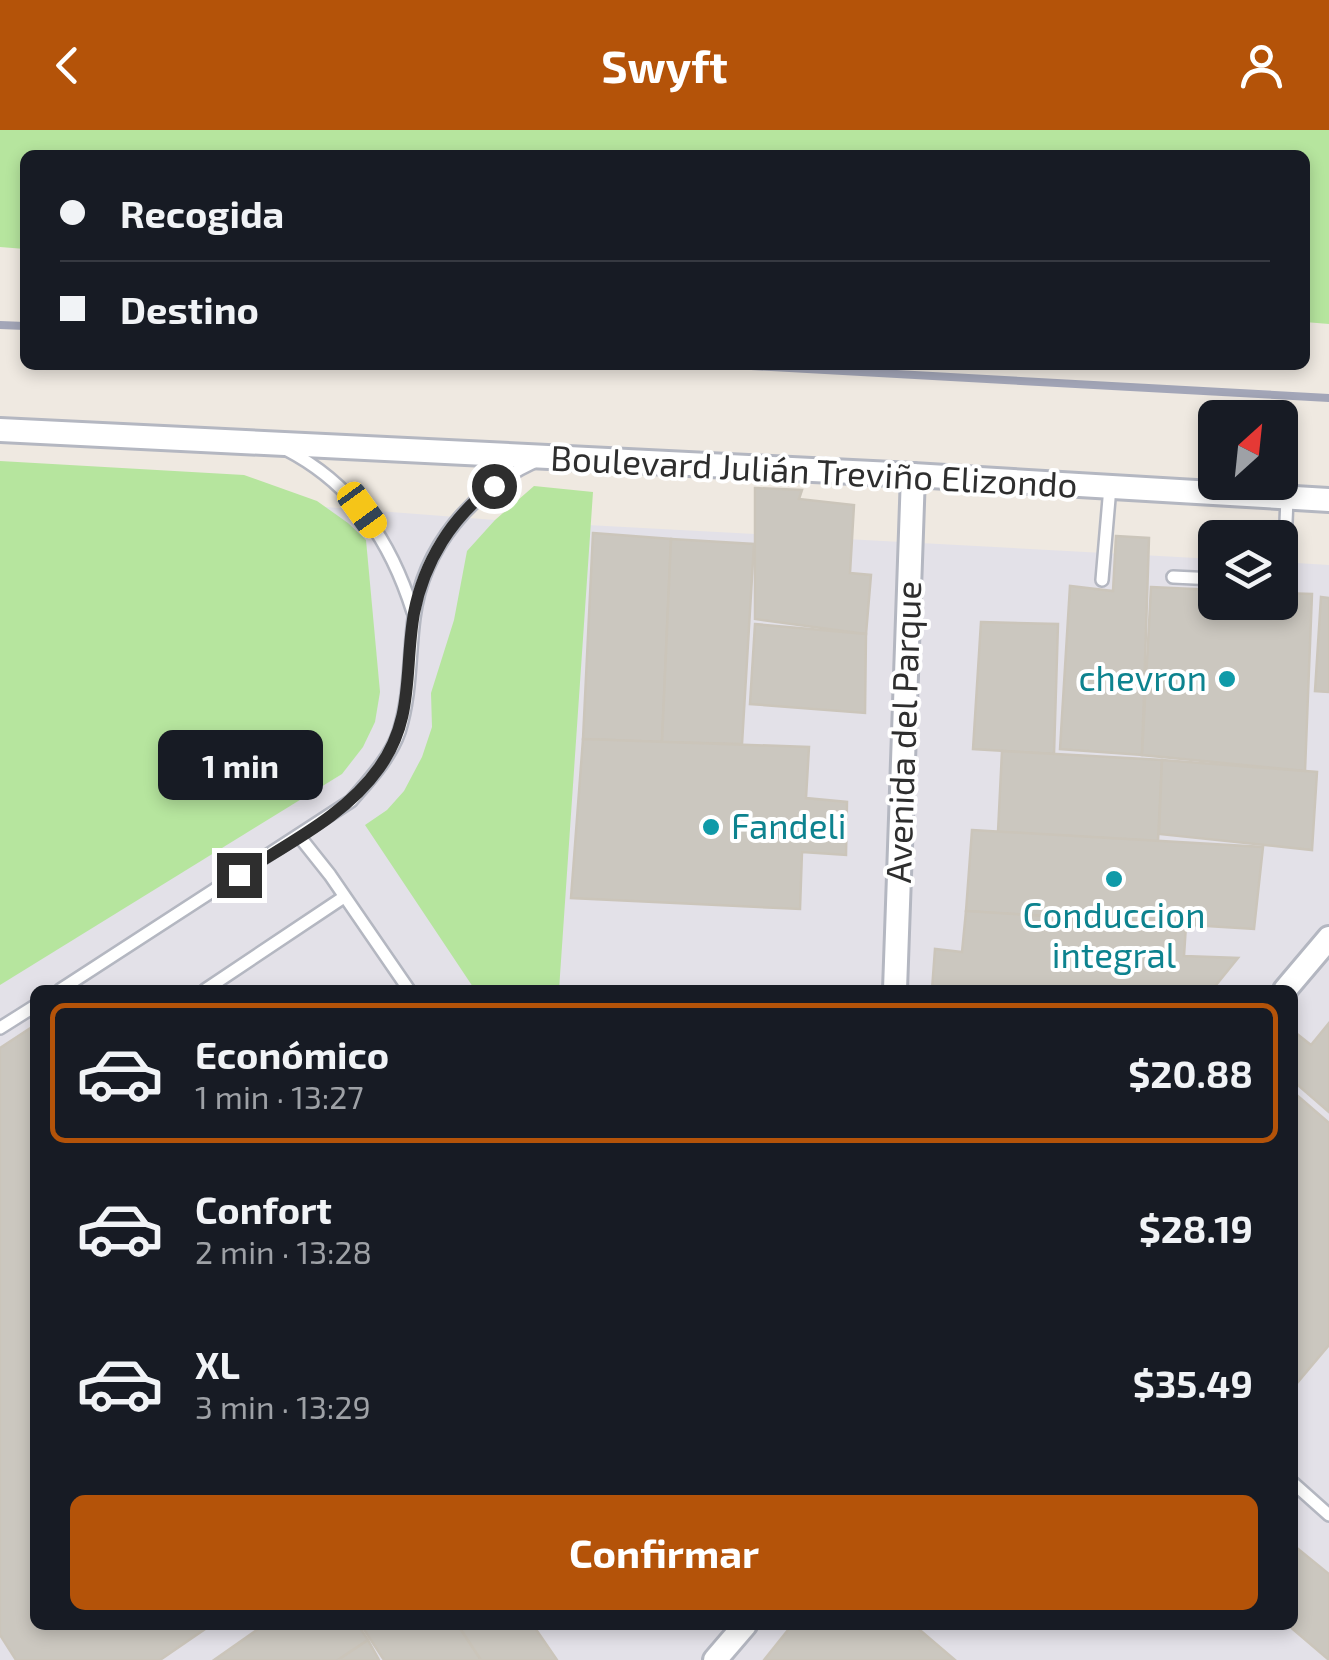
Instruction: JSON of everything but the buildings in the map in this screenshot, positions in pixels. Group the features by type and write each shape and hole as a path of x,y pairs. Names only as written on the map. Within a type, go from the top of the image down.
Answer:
{"street":[{"name":"Boulevard Julián Treviño Elizondo","path":"0,430 913,474 1198,492"},
{"name":"Avenida del Parque","path":"895,985 913,474"},
{"name":"Boulevard Julián Treviño Elizondo","path":"1298,499 1329,500"},
{"path":"1289,985 1329,938"},
{"path":"715,1660 741,1630"}],"lane":[{"path":"275,444 303,458 362,510 402,577 414,614"},
{"path":"68,985 351,801 380,767 398,736 407,704 414,614 426,571 446,532 476,498 511,472 543,458"},
{"path":"1102,580 1110,487"},
{"path":"1173,576 1198,578"},
{"path":"299,836 406,985"},
{"path":"212,985 344,897"},
{"path":"0,1028 30,1009"},
{"path":"1298,1487 1329,1514"}],"shaded area":[{"path":"0,482 495,520 1198,558 1198,620 1298,620 1298,563 1329,565 1329,1660 0,1660"}],"green space":[{"path":"0,130 1329,130 1329,324 1310,322 1310,150 20,150 20,249 0,247"},
{"path":"0,461 244,475 317,501 366,540 380,692 375,722 363,747 342,774 0,985"},
{"path":"534,486 593,492 559,985 472,985 365,825 387,810 404,791 422,757 432,727 431,693 454,620 467,551"}],"railway":[{"path":"0,325 20,326"},
{"path":"824,370 1329,398"}],"place":[{"name":"chevron","path":"1227,679"},
{"name":"Fandeli","path":"711,827"},
{"name":"Conduccion integral","path":"1114,879"}],"route":[{"path":"239,875 351,801 380,767 398,736 407,704 414,614 426,571 446,532 476,498 494,486"}]}
